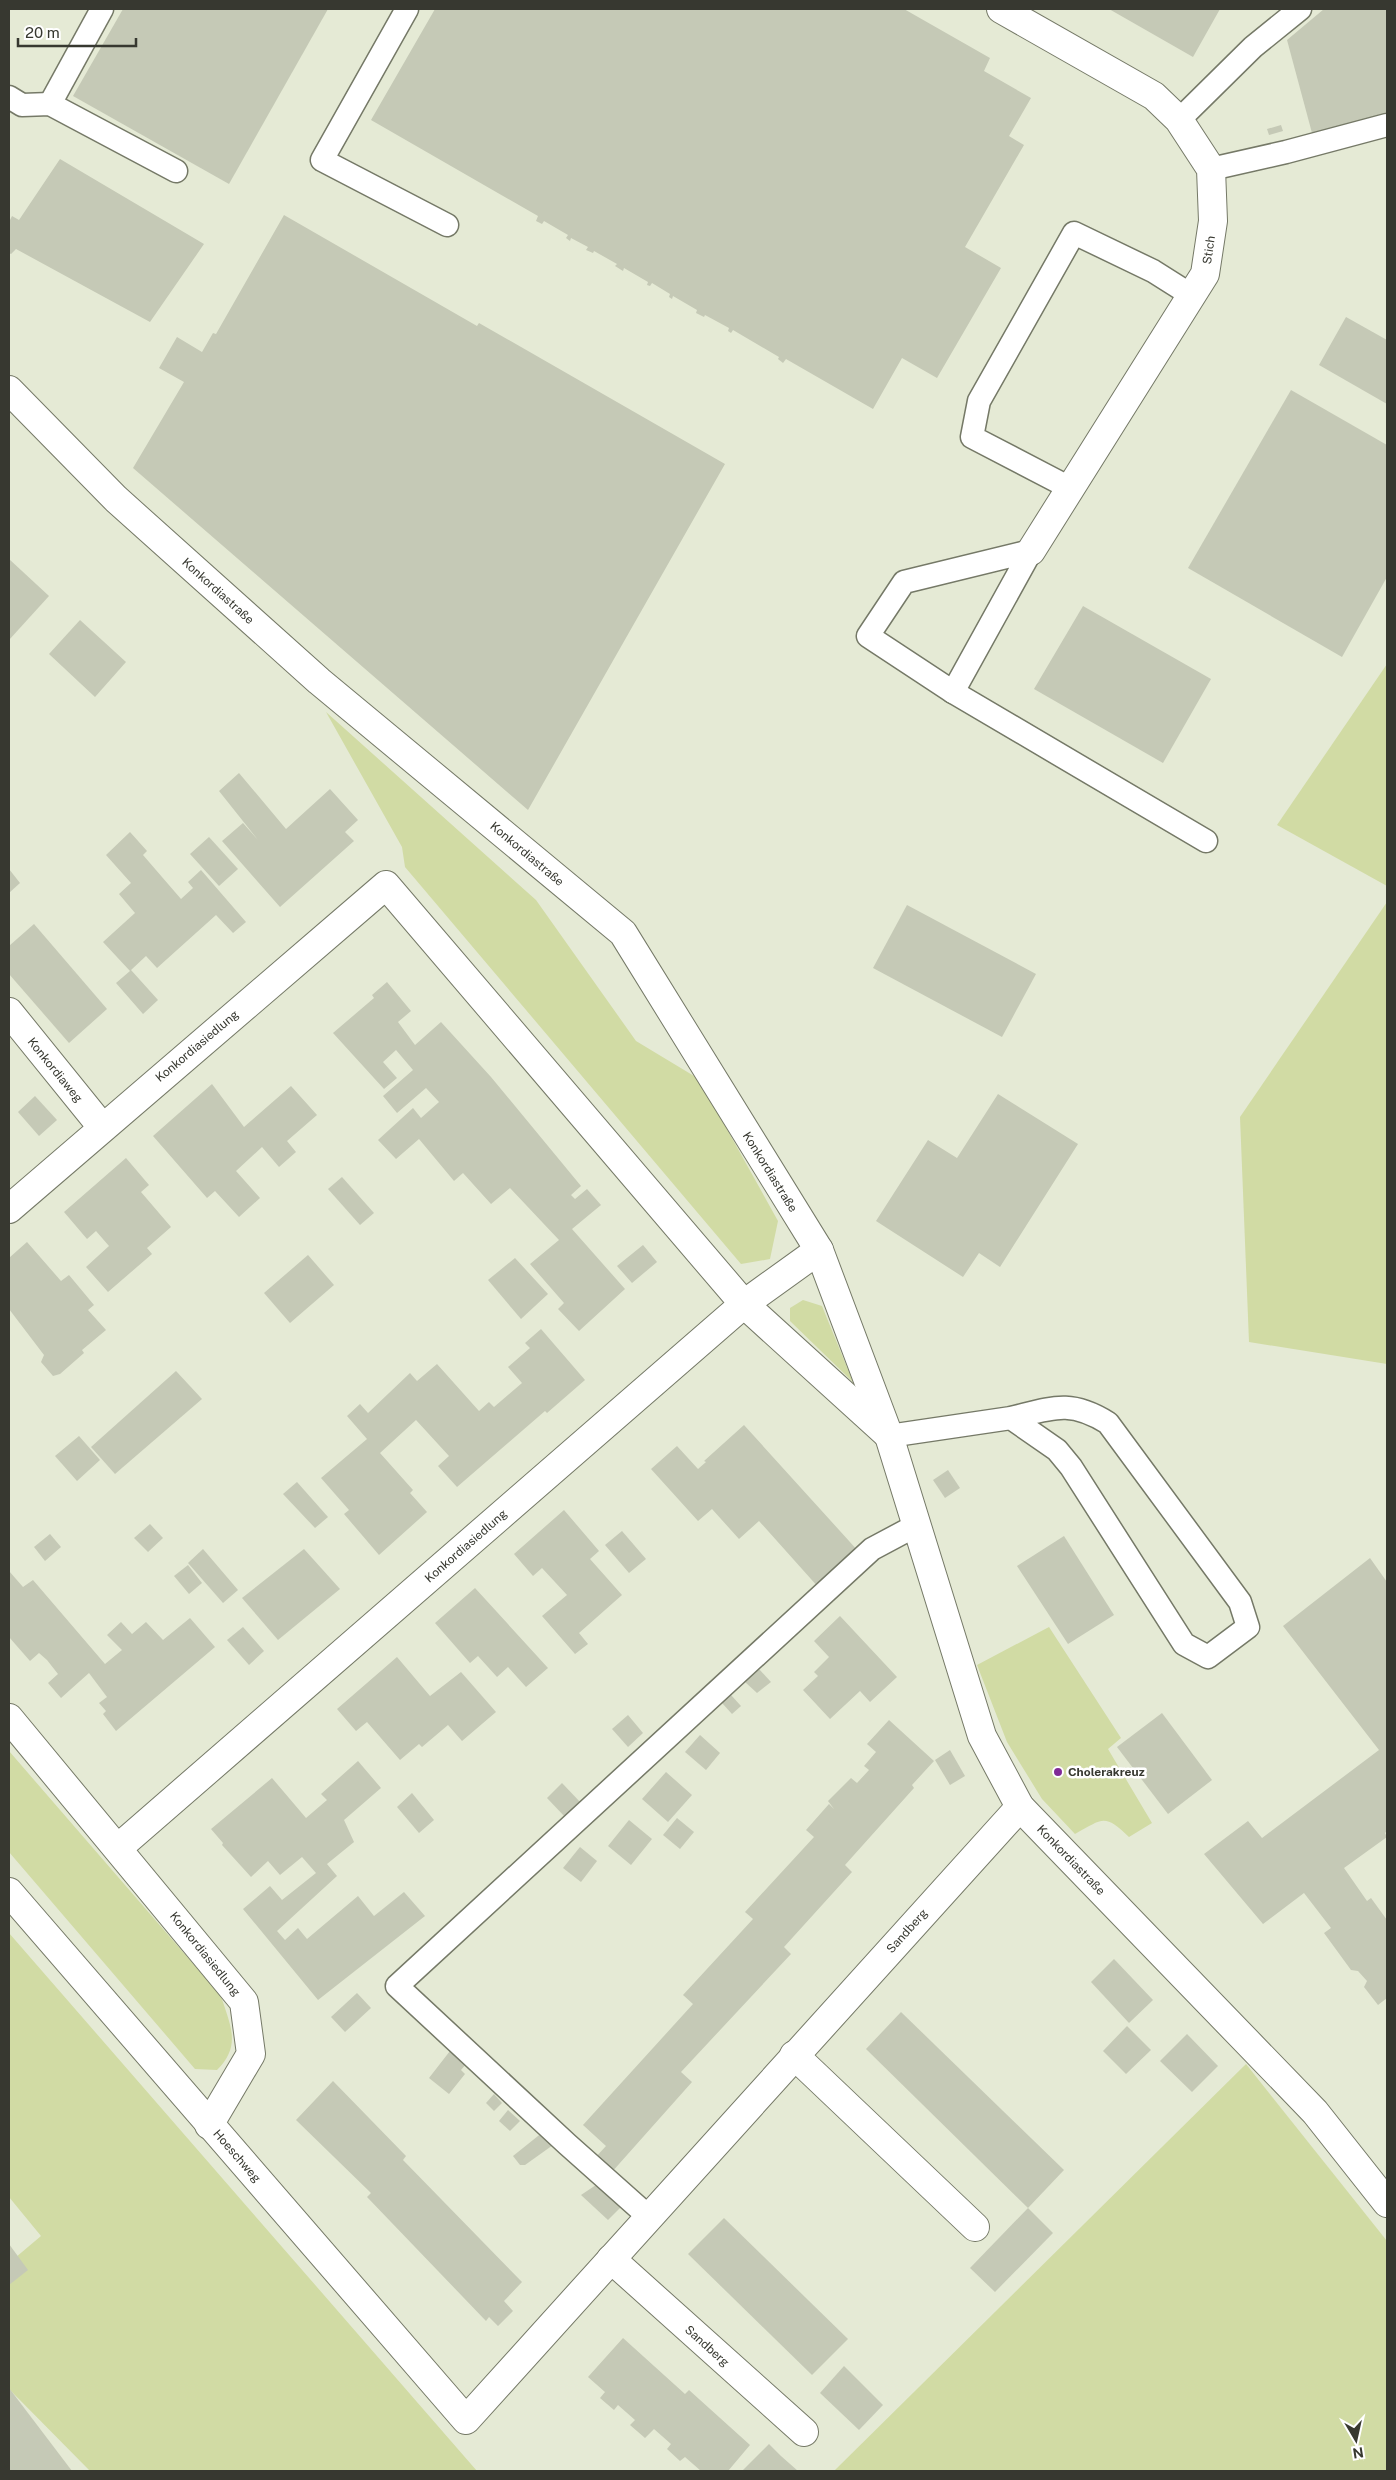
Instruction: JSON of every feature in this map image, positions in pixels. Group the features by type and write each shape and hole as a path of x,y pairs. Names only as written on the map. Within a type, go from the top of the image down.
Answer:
{"street":[{"path":"1001,9 1154,96 1179,120 1211,169"},
{"name":"Stich","path":"1031,551 1205,274 1213,222 1211,169"},
{"name":"Konkordiastraße","path":"9,390 116,499 319,682 623,933 819,1250 889,1436 982,1736 1020,1807 1315,2112 1387,2203"},
{"name":"Konkordiasiedlung","path":"9,1209 102,1127 386,885 744,1304"},
{"name":"Konkordiaweg","path":"9,1012 102,1127"},
{"name":"Konkordiasiedlung","path":"118,1848 744,1304 819,1250"},
{"path":"744,1304 889,1436"},
{"name":"Konkordiasiedlung","path":"9,1718 244,2002 251,2054 209,2125"},
{"name":"Sandberg","path":"466,2420 1020,1807"},
{"name":"Hoeschweg","path":"9,1892 466,2420"},
{"path":"794,2055 975,2227"},
{"name":"Sandberg","path":"611,2259 804,2432"}],"lane":[{"path":"50,104 102,9"},
{"path":"407,9 322,160 447,225"},
{"path":"1179,120 1253,47 1300,9"},
{"path":"9,97 22,105 50,104 176,171"},
{"path":"1211,169 1286,152 1387,125"},
{"path":"1070,488 972,437 979,401 1074,233 1153,271 1191,295"},
{"path":"1031,551 904,582 868,636 953,692 1206,841"},
{"path":"953,692 1031,551"},
{"path":"889,1436 1011,1418 1063,1406 1090,1412 1108,1423 1240,1602 1248,1627 1208,1658 1184,1644 1071,1467 1057,1450 1011,1418"},
{"path":"650,2217 567,2144 397,1986 872,1550 917,1525"}],"green space":[{"path":"1387,664 1387,886 1277,825"},
{"path":"326,712 536,900 636,1041 699,1079 778,1221 770,1259 741,1264 405,867 402,847"},
{"path":"1387,902 1387,1364 1249,1342 1240,1117"},
{"path":"803,1300 822,1306 853,1382 790,1321 790,1308"},
{"path":"1049,1627 1121,1738 1108,1749 1152,1823 1129,1837 1114,1824 1103,1821 1075,1834 1042,1799 1007,1742 977,1665"},
{"path":"9,1751 221,1996 232,2034 232,2043 225,2061 217,2070 195,2069 9,1852"},
{"path":"9,1933 477,2471 90,2471 9,2389 9,2263 41,2236 9,2197"},
{"path":"1246,2064 1387,2241 1387,2471 834,2471"}],"building":[{"path":"123,9 328,9 229,184 73,96"},
{"path":"435,9 904,9 990,58 984,71 1031,98 1009,136 1024,145 965,247 1001,268 937,378 902,358 873,409 786,359 783,363 778,359 779,357 733,330 731,333 728,331 729,328 705,315 704,317 696,313 697,310 673,296 672,299 669,297 670,294 652,283 650,286 647,285 648,282 624,268 623,271 615,266 617,264 594,251 593,253 586,250 588,247 571,238 570,241 566,238 568,235 544,221 542,224 536,221 538,216 371,120"},
{"path":"1109,9 1220,9 1193,57"},
{"path":"1324,9 1387,9 1387,113 1312,133 1287,40"},
{"path":"1281,125 1283,131 1269,135 1267,129"},
{"path":"60,159 204,244 150,322 16,249 11,254 9,253 9,222 12,216 19,220"},
{"path":"284,215 477,326 479,323 725,464 528,810 133,468 184,382 159,368 177,337 202,352 213,333 216,334"},
{"path":"1346,317 1387,340 1387,404 1319,365"},
{"path":"1291,390 1387,445 1387,577 1342,657 1188,568"},
{"path":"9,559 49,596 9,640"},
{"path":"1083,606 1211,679 1163,763 1034,689"},
{"path":"80,620 126,662 95,697 49,654"},
{"path":"239,773 286,829 330,789 358,820 345,832 354,841 280,907 222,841 243,823 258,840 219,791"},
{"path":"130,832 147,851 143,855 181,899 193,888 188,882 201,870 246,922 233,933 216,915 157,968 146,956 131,970 158,1000 143,1014 116,983 130,971 103,942 135,913 119,894 131,883 106,855"},
{"path":"209,837 238,869 219,886 190,854"},
{"path":"9,869 20,883 9,893"},
{"path":"907,905 1036,974 1002,1037 873,968"},
{"path":"34,924 107,1009 69,1043 9,974 9,946"},
{"path":"387,982 411,1011 398,1022 415,1045 441,1022 491,1077 581,1186 571,1195 575,1199 587,1189 601,1205 572,1229 625,1289 579,1331 558,1309 564,1303 530,1264 559,1240 510,1188 491,1204 463,1173 454,1181 419,1139 396,1159 378,1140 413,1108 421,1118 439,1102 426,1088 397,1113 383,1096 413,1070 396,1050 383,1062 397,1078 384,1089 333,1033 374,998 372,995"},
{"path":"212,1084 244,1127 291,1086 317,1115 287,1141 296,1152 279,1167 262,1147 236,1171 260,1198 239,1217 215,1191 207,1198 153,1136"},
{"path":"998,1094 1078,1144 1000,1267 979,1253 963,1277 876,1221 928,1140 957,1158"},
{"path":"35,1096 57,1120 39,1136 18,1112"},
{"path":"126,1158 149,1185 141,1192 171,1227 147,1248 152,1254 108,1292 86,1267 109,1246 96,1231 87,1239 64,1212"},
{"path":"342,1177 374,1213 360,1225 328,1189"},
{"path":"27,1242 61,1281 69,1275 94,1305 88,1310 106,1330 82,1350 84,1353 60,1374 53,1376 41,1362 44,1355 9,1309 9,1258"},
{"path":"643,1245 657,1262 632,1283 617,1266"},
{"path":"308,1255 334,1285 290,1323 264,1293"},
{"path":"515,1258 548,1294 521,1319 488,1280"},
{"path":"541,1329 585,1380 547,1413 545,1411 457,1487 438,1466 449,1456 416,1420 380,1453 413,1490 410,1493 427,1512 379,1555 344,1514 349,1510 321,1478 367,1439 347,1416 360,1404 368,1413 410,1373 417,1381 437,1364 479,1411 489,1402 494,1407 522,1383 508,1367 530,1348 525,1343"},
{"path":"176,1371 202,1399 115,1474 91,1447"},
{"path":"744,1425 859,1552 819,1588 759,1521 739,1539 712,1509 698,1521 651,1469 677,1446 698,1469 706,1462 704,1461"},
{"path":"79,1436 100,1460 77,1481 55,1456"},
{"path":"948,1470 960,1488 945,1498 933,1480"},
{"path":"297,1482 328,1517 315,1528 283,1494"},
{"path":"564,1510 599,1551 590,1559 622,1595 579,1633 588,1644 575,1654 542,1616 567,1595 542,1568 533,1576 514,1554"},
{"path":"150,1524 163,1538 148,1552 134,1538"},
{"path":"622,1531 646,1559 629,1573 605,1545"},
{"path":"50,1534 61,1547 45,1561 34,1547"},
{"path":"1064,1536 1114,1615 1068,1644 1017,1566"},
{"path":"203,1549 238,1590 223,1603 188,1563"},
{"path":"304,1549 340,1589 278,1640 242,1598"},
{"path":"1370,1558 1387,1582 1387,1831 1385,1833 1387,1837 1344,1868 1367,1901 1371,1898 1387,1920 1387,1998 1378,2005 1364,1987 1367,1981 1358,1971 1351,1970 1324,1933 1331,1928 1304,1893 1263,1924 1204,1854 1248,1821 1262,1838 1379,1750 1283,1626"},
{"path":"188,1565 202,1583 189,1594 174,1576"},
{"path":"9,1571 23,1587 33,1580 105,1664 122,1650 107,1635 121,1622 132,1634 146,1622 163,1640 190,1618 215,1647 116,1731 103,1714 106,1711 99,1703 107,1697 89,1673 61,1698 48,1683 58,1674 47,1660 39,1653 30,1661 9,1637"},
{"path":"475,1588 548,1668 526,1687 508,1667 497,1677 478,1656 470,1663 435,1623"},
{"path":"840,1616 897,1677 870,1702 860,1691 830,1719 803,1690 818,1676 814,1672 829,1657 814,1641"},
{"path":"243,1627 264,1651 249,1665 227,1640"},
{"path":"397,1657 430,1696 461,1672 496,1712 462,1741 448,1725 422,1747 419,1744 400,1760 367,1722 356,1731 337,1709"},
{"path":"759,1669 771,1682 757,1693 745,1682"},
{"path":"731,1695 741,1706 732,1714 722,1703"},
{"path":"1162,1713 1212,1780 1168,1814 1117,1747"},
{"path":"628,1715 643,1733 628,1747 612,1729"},
{"path":"889,1720 934,1761 912,1785 914,1788 845,1865 852,1872 784,1947 791,1954 681,2072 692,2082 611,2173 594,2159 606,2146 583,2125 693,2004 683,1995 753,1919 745,1912 814,1837 806,1830 829,1804 834,1809 828,1801 851,1778 857,1783 869,1770 864,1766 876,1752 867,1744"},
{"path":"700,1735 720,1753 706,1770 685,1752"},
{"path":"950,1750 965,1776 950,1785 935,1760"},
{"path":"358,1761 381,1788 344,1820 354,1842 327,1864 337,1876 277,1931 285,1940 298,1928 307,1939 358,1896 374,1916 404,1892 425,1916 318,2000 243,1909 270,1886 282,1900 316,1873 302,1857 280,1875 268,1861 251,1877 222,1845 223,1843 211,1829 272,1778 306,1818 327,1800 321,1794"},
{"path":"666,1772 692,1795 668,1822 642,1799"},
{"path":"562,1783 581,1803 566,1818 547,1798"},
{"path":"412,1793 434,1820 419,1833 397,1807"},
{"path":"677,1818 694,1832 680,1849 663,1835"},
{"path":"629,1820 652,1839 631,1865 608,1846"},
{"path":"580,1847 597,1861 581,1882 563,1868"},
{"path":"1114,1959 1153,2000 1129,2023 1091,1982"},
{"path":"357,1993 371,2008 345,2032 331,2017"},
{"path":"901,2012 1064,2170 1028,2208 866,2049"},
{"path":"1127,2026 1151,2050 1126,2074 1103,2051"},
{"path":"1187,2034 1218,2066 1192,2092 1160,2061"},
{"path":"450,2051 466,2064 461,2070 465,2074 449,2094 429,2078"},
{"path":"333,2081 406,2156 403,2160 522,2282 504,2301 513,2311 498,2326 489,2317 486,2321 367,2197 371,2193 296,2120"},
{"path":"494,2094 502,2103 494,2111 486,2103"},
{"path":"508,2110 520,2121 510,2131 499,2121"},
{"path":"543,2132 553,2145 525,2165 520,2165 513,2156"},
{"path":"596,2185 621,2207 608,2220 581,2195"},
{"path":"1028,2208 1053,2233 995,2292 970,2268"},
{"path":"724,2218 848,2339 812,2375 688,2254"},
{"path":"9,2244 28,2270 9,2285"},
{"path":"623,2338 685,2394 689,2390 750,2445 728,2471 701,2471 685,2457 680,2461 667,2449 671,2444 654,2429 645,2438 630,2425 635,2420 618,2405 614,2410 600,2398 605,2392 588,2377"},
{"path":"844,2366 883,2405 859,2430 820,2393"},
{"path":"9,2388 72,2471 9,2471"},
{"path":"769,2444 781,2456 798,2471 742,2471"}],"place":[{"name":"Cholerakreuz","path":"1058,1772"}]}
